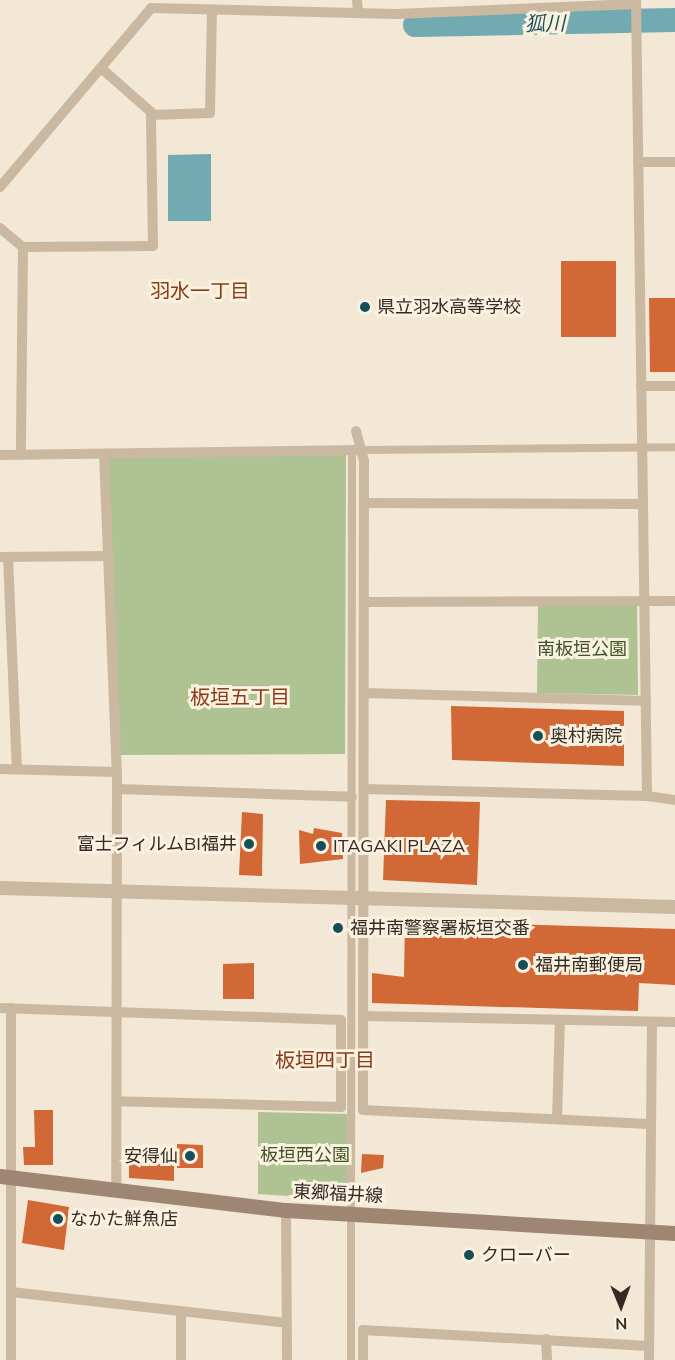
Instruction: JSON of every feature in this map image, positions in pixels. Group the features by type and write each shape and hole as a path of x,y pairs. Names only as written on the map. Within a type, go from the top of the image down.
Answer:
{"main road":[{"name":"東郷福井線","path":"6,1177 286,1210 675,1233"}],"street":[{"path":"357,0 358,13"},
{"path":"0,187 151,8 161,4 212,10 358,13 636,2 647,796"},
{"path":"101,68 151,115 210,113 212,10"},
{"path":"0,228 23,247 153,246 151,115"},
{"path":"638,162 675,162"},
{"path":"21,455 23,247"},
{"path":"641,386 675,386"},
{"path":"356,431 352,797 363,1016 363,1110 651,1124"},
{"path":"0,455 675,447"},
{"path":"351,1206 358,900 365,789 364,502 357,450"},
{"path":"104,454 117,772 116,1190"},
{"path":"364,502 643,504"},
{"path":"17,770 4,557 108,556"},
{"path":"364,603 675,601"},
{"path":"364,693 646,700"},
{"path":"0,769 117,772"},
{"path":"117,789 352,797"},
{"path":"365,789 647,796 675,800"},
{"path":"0,888 358,900 675,907"},
{"path":"11,1360 11,1292 6,1177 5,1008 341,1020 341,1107 117,1101"},
{"path":"363,1016 675,1022"},
{"path":"557,1119 560,1020"},
{"path":"649,1360 652,1022"},
{"path":"286,1210 287,1360"},
{"path":"351,1224 351,1360"},
{"path":"11,1292 286,1323"},
{"path":"181,1312 181,1360"},
{"path":"363,1360 363,1330 649,1346"},
{"path":"546,1339 547,1360"}],"green space":[{"path":"346,449 345,754 116,755 104,454"},
{"name":"南板垣公園","path":"538,605 637,605 638,695 537,693"},
{"name":"板垣西公園","path":"258,1112 347,1114 347,1200 258,1194"}],"water":[{"path":"211,154 211,221 168,221 168,155"}],"building":[{"path":"561,261 616,261 616,337 561,337"},
{"path":"649,298 675,298 675,372 650,372"},
{"name":"奥村病院","path":"451,706 624,711 624,766 452,760"},
{"path":"386,800 480,802 477,885 383,880"},
{"path":"242,812 263,814 262,876 239,875"},
{"name":"ITAGAKI PLAZA","path":"314,828 342,833 343,859 300,864 299,830 313,834"},
{"path":"405,921 675,929 675,985 639,983 638,1011 372,1003 372,973 404,977"},
{"path":"254,963 254,999 223,999 223,964"},
{"path":"34,1110 53,1110 53,1165 24,1165 23,1147 35,1147"},
{"name":"安得仙","path":"177,1144 203,1145 203,1168 177,1168"},
{"path":"362,1154 384,1155 383,1168 361,1173"},
{"path":"129,1162 174,1165 174,1181 129,1178"},
{"path":"28,1200 69,1207 64,1250 22,1243"}],"waterway":[{"name":"狐川","path":"415,25 675,20"}],"place":[{"name":"県立羽水高等学校","path":"365,307"},
{"name":"奥村病院","path":"538,736"},
{"name":"富士フィルムBI福井","path":"249,844"},
{"name":"ITAGAKI PLAZA","path":"321,846"},
{"name":"福井南警察署板垣交番","path":"338,928"},
{"name":"福井南郵便局","path":"523,965"},
{"name":"安得仙","path":"190,1156"},
{"name":"なかた鮮魚店","path":"58,1219"},
{"name":"クローバー","path":"469,1255"}],"district":[{"name":"羽水一丁目","path":"200,290"},
{"name":"板垣五丁目","path":"240,696"},
{"name":"板垣四丁目","path":"325,1059"}]}
